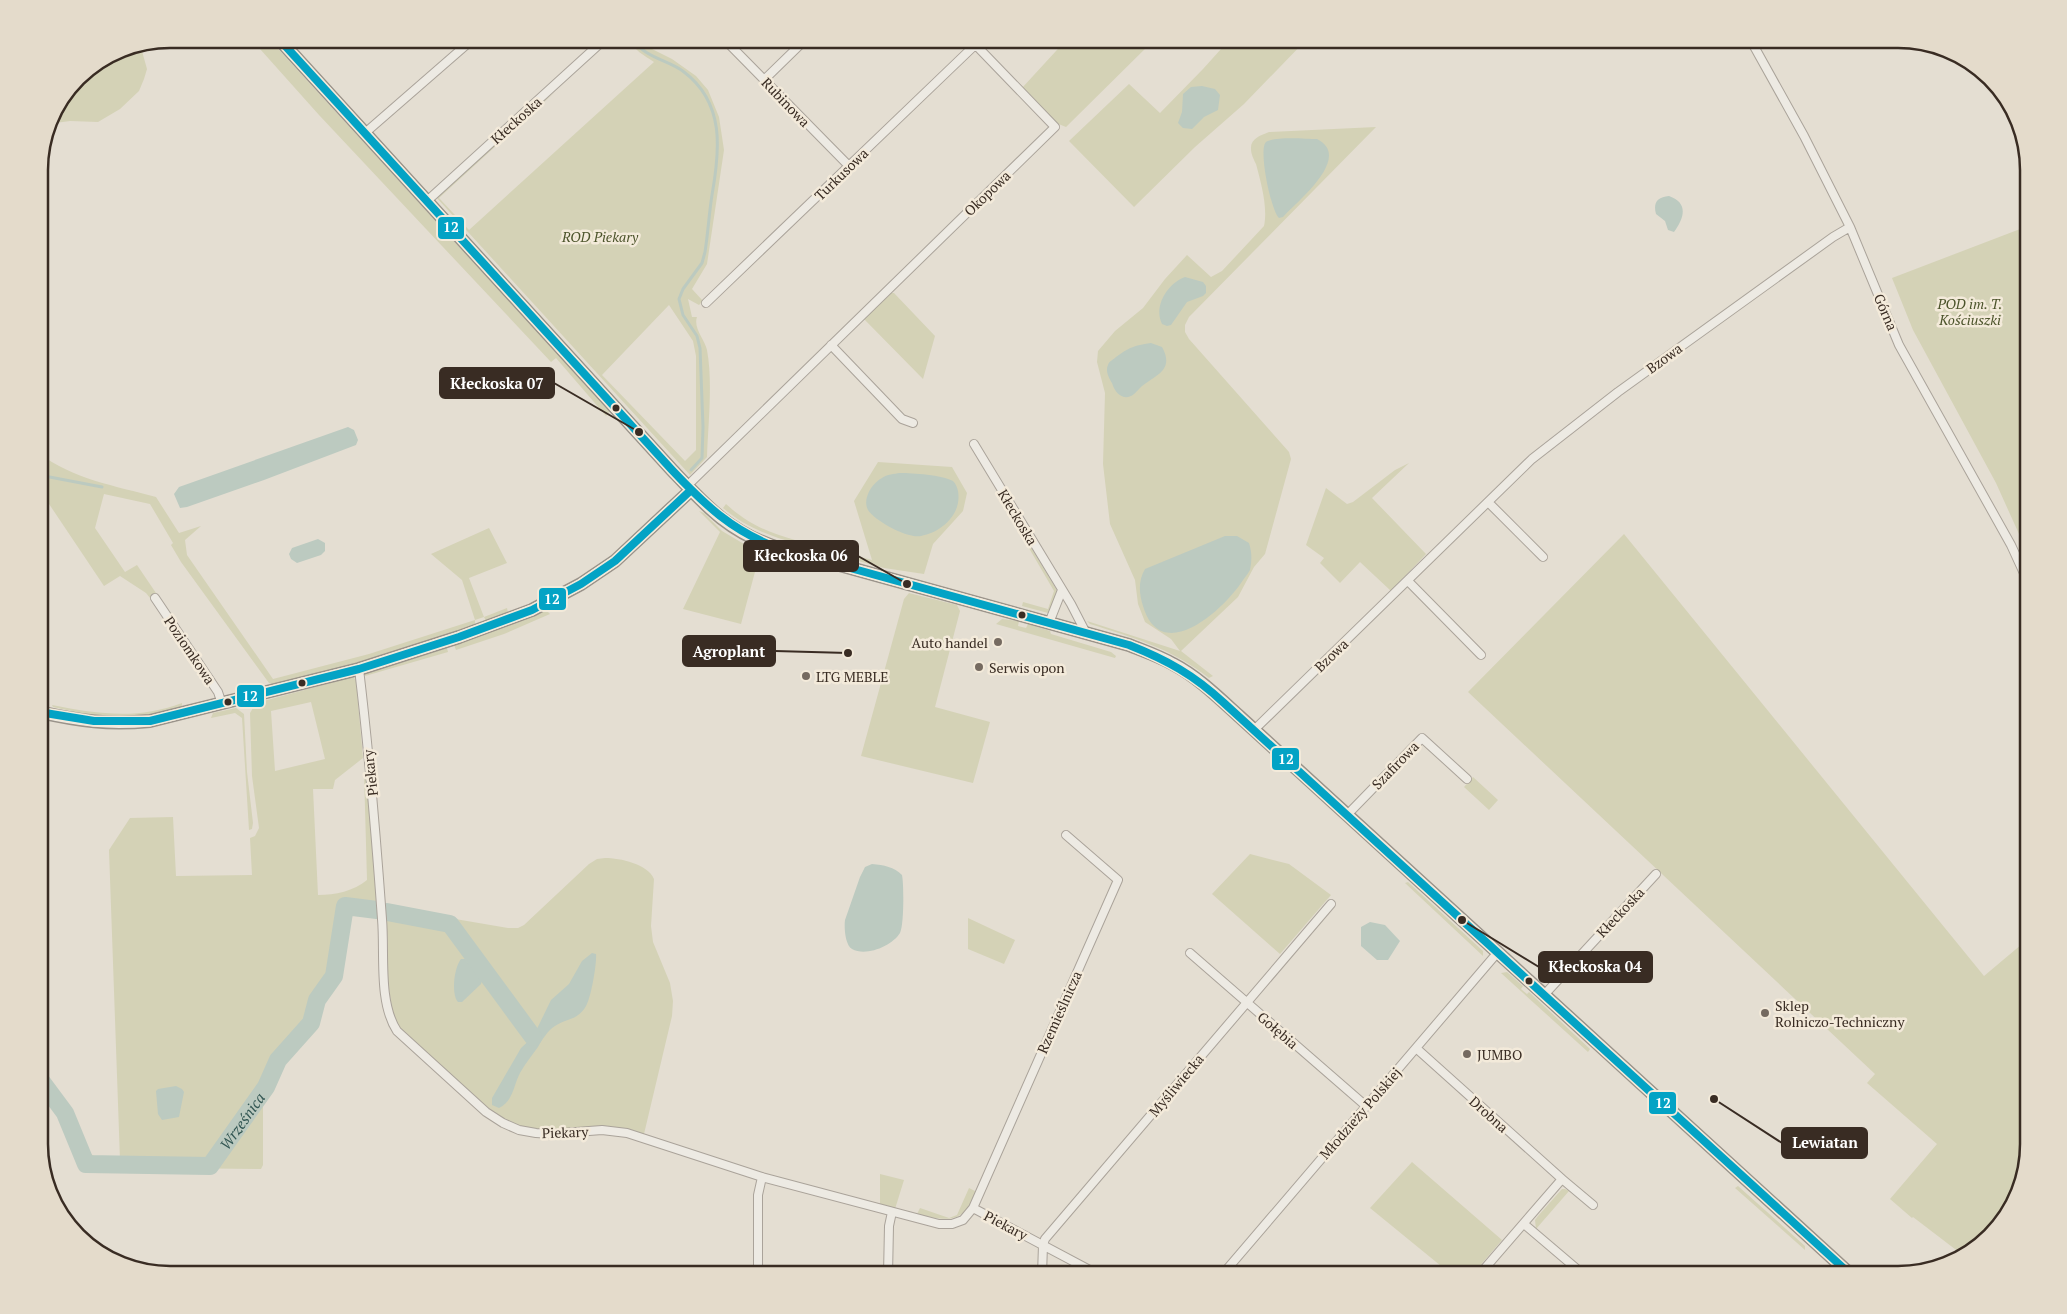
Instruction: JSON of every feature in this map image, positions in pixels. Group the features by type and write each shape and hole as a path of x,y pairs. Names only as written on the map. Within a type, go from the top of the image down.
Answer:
{"main road":[{"path":"288,48 689,488 729,525 761,542 1129,645 1173,664 1203,685 1254,730 1841,1266"},
{"path":"48,714 95,723 122,724 150,721 359,668 504,621 532,610 581,584 615,560 689,488"}],"street":[{"path":"366,133 462,48"},
{"name":"Kłeckoska","path":"427,200 595,48"},
{"name":"Rubinowa","path":"733,48 849,166"},
{"path":"764,80 797,48"},
{"name":"Turkusowa","path":"706,303 849,166 967,48"},
{"name":"Okopowa","path":"689,488 831,345 1055,127 979,48"},
{"name":"Górna","path":"1755,48 1804,136 1850,227 1899,344 2011,545 2020,565"},
{"name":"Bzowa","path":"1254,730 1532,459 1618,392 1850,227"},
{"path":"831,345 902,418 914,424"},
{"name":"Kłeckoska","path":"974,444 1071,604 1086,633"},
{"path":"1488,502 1543,557"},
{"path":"1408,581 1480,655"},
{"path":"1050,623 1062,590"},
{"name":"Poziomkowa","path":"155,598 218,692 222,704"},
{"name":"Piekary","path":"359,668 372,784 382,922 383,976 388,1011 392,1024 397,1031 486,1112 503,1123 519,1130 550,1134 602,1130 627,1132 762,1177 939,1224 952,1224 964,1220 973,1208 1082,1266"},
{"name":"Szafirowa","path":"1347,815 1422,738 1467,779"},
{"name":"Rzemieślnicza","path":"973,1208 1118,880 1066,835"},
{"name":"Kłeckoska","path":"1544,995 1656,874"},
{"name":"Myśliwiecka","path":"1043,1245 1045,1239 1331,904"},
{"name":"Młodzieży Polskiej","path":"1230,1266 1498,952"},
{"name":"Gołębia","path":"1190,954 1366,1106"},
{"name":"Drobna","path":"1416,1048 1593,1205"},
{"path":"758,1266 758,1195 762,1177"},
{"path":"1487,1266 1562,1179"},
{"path":"888,1266 889,1226 892,1212"},
{"path":"1524,1224 1573,1266"},
{"path":"1042,1266 1043,1245"}],"green space":[{"path":"259,48 277,48 610,411 606,416 556,358 551,362 319,115"},
{"name":"ROD Piekary","path":"635,48 650,48 672,59 696,76 708,90 719,117 724,150 707,264 692,289 703,301 699,305 688,299 692,317 697,317 698,330 707,350 710,389 707,457 690,475 436,197 532,110 555,92 439,198 469,230 654,62","holes":["669,305 693,341 696,356 696,450 685,461 602,375"]},
{"path":"1059,48 1146,48 1066,127 1056,123 1022,88"},
{"path":"1222,48 1298,48 1244,104 1195,147 1134,207 1069,141 1129,84 1160,113"},
{"path":"142,51 147,69 139,91 120,109 98,122 70,121 57,123 64,108 83,83 108,64"},
{"path":"1376,127 1189,317 1185,325 1185,332 1189,339 1289,452 1291,459 1265,554 1254,567 1238,597 1181,651 1213,676 1209,678 1167,652 1090,624 1087,621 1180,651 1171,639 1145,622 1138,604 1135,580 1110,524 1103,464 1105,393 1097,362 1098,351 1115,331 1143,308 1165,279 1187,255 1211,277 1222,271 1264,226 1263,195 1251,151 1252,143 1257,138 1269,132"},
{"name":"POD im. T. Kościuszki","path":"2020,229 2020,536 1996,483 1913,330 1892,278"},
{"path":"891,293 894,293 935,336 923,379 863,318"},
{"path":"48,459 95,481 156,497 179,533 201,526 185,540 187,555 273,679 369,654 475,620 475,625 361,663 275,685 269,683 181,562 171,545 173,543 150,504 104,494 95,528 125,572 137,565 156,593 150,598 146,593 120,576 104,586 48,502"},
{"path":"878,462 952,467 967,493 963,511 933,544 924,574 884,568 822,551 823,547 872,560 854,501"},
{"path":"1409,463 1372,498 1426,554 1391,591 1360,562 1340,583 1320,563 1324,558 1306,545 1326,488 1347,504 1353,502 1395,470"},
{"path":"726,504 750,522 795,540 794,543 748,525 723,508"},
{"path":"699,511 704,513 722,531 744,544 813,566 811,572 759,557 741,624 683,609 720,532"},
{"path":"489,528 507,563 469,578 484,617 475,620 462,580 431,554"},
{"path":"1019,531 1021,531 1058,592 1048,613 1022,606 1023,602 1048,609 1054,591"},
{"path":"1624,534 1984,976 2020,946 2020,1145 2017,1168 2007,1199 1989,1225 1978,1236 1957,1251 1912,1218 1890,1199 1937,1144 1867,1083 1875,1074 1468,692"},
{"path":"909,593 957,605 960,611 935,707 990,722 973,783 861,756 904,599"},
{"path":"507,608 508,613 486,621 484,617"},
{"path":"546,610 550,614 504,634 456,650 454,645"},
{"path":"1002,619 1019,621 1018,626 1026,628 1028,624 1050,631 1051,634 1111,652 1116,656 1115,658 996,624"},
{"path":"447,648 448,652 365,676 365,674"},
{"path":"353,677 356,680 363,758 335,780 333,789 313,789 318,895 344,892 367,880 364,772 366,774 379,913 348,908 336,978 318,1002 313,1024 288,1051 287,1047 276,1058 264,1086 257,1096 263,1096 263,1165 261,1169 86,1167 63,1114 48,1095 48,1080 67,1104 91,1154 99,1159 120,1160 109,850 130,818 173,817 176,876 252,875 250,838 255,836 259,828 252,776 250,713 256,703","holes":["311,702 325,759 275,771 271,711"]},
{"path":"182,703 182,707 167,712 127,718 71,714 71,711 53,707 52,705 117,714 149,712"},
{"path":"236,708 244,714 247,772 253,823 252,829 249,830 242,718 235,713 211,718 213,713"},
{"path":"1473,777 1498,800 1489,810 1464,787"},
{"path":"1250,854 1289,864 1331,895 1280,954 1212,894"},
{"path":"597,859 618,859 640,866 646,869 654,879 651,926 653,942 670,983 673,1001 672,1016 644,1134 628,1129 598,1127 535,1130 521,1127 503,1119 486,1106 397,1026 394,1020 387,977 388,943 385,907 508,928 518,928 524,925 589,864"},
{"path":"1408,882 1483,951 1483,956 1405,883"},
{"path":"968,918 1015,940 1004,964 968,949"},
{"path":"1507,972 1523,986 1521,989 1527,994 1529,992 1590,1049 1588,1052 1501,973"},
{"path":"1412,1162 1502,1240 1480,1266 1441,1266 1370,1208"},
{"path":"880,1174 904,1180 895,1209 880,1205"},
{"path":"1738,1186 1805,1246 1805,1250 1735,1188"},
{"path":"969,1188 977,1192 966,1210 960,1215 946,1219 917,1214 920,1208 949,1218 957,1215"},
{"path":"1562,1189 1569,1191 1536,1229 1535,1220"}],"shaded area":[{"path":"1202,86 1215,89 1220,95 1218,110 1204,117 1192,129 1183,128 1178,123 1182,112 1183,94 1191,87"},
{"path":"1283,138 1317,139 1326,147 1329,157 1326,167 1310,190 1283,217 1279,218 1272,204 1266,180 1264,147 1266,142"},
{"path":"1669,196 1680,203 1683,211 1674,232 1668,230 1665,221 1656,214 1655,210 1659,199"},
{"path":"1185,277 1203,282 1206,286 1206,293 1187,302 1171,325 1162,324 1159,310 1164,296 1173,284"},
{"path":"1151,343 1162,347 1166,355 1164,368 1133,395 1124,397 1119,395 1107,370 1110,362 1128,349"},
{"path":"348,427 354,430 358,440 356,445 264,480 180,508 174,494 179,487"},
{"path":"891,474 935,476 953,481 958,491 958,499 957,507 949,521 936,531 915,536 900,532 877,519 866,506 869,492 878,480"},
{"path":"1225,536 1237,536 1249,543 1251,553 1250,570 1220,607 1192,628 1177,632 1163,632 1152,623 1143,606 1140,583 1145,569"},
{"path":"318,539 325,543 325,551 321,555 297,563 291,559 289,554 292,548"},
{"path":"872,864 889,867 902,875 902,922 900,933 891,942 878,949 864,952 852,949 848,944 845,920 860,877 865,867"},
{"path":"1370,922 1385,925 1400,941 1388,960 1377,960 1361,946 1361,927"},
{"path":"592,953 596,954 596,965 592,988 583,1011 575,1017 559,1023 545,1035 518,1077 507,1102 499,1108 492,1105 492,1098 521,1048 533,1037 551,1000 569,984 582,961"},
{"path":"461,959 465,959 482,980 481,984 462,1002 458,1002 454,981"},
{"path":"176,1086 184,1092 179,1117 162,1120 158,1114 156,1091"}],"waterway":[{"path":"642,48 650,55 678,68 697,84 707,98 716,128 717,161 705,252 702,263 683,289 679,299 683,315 697,336 700,348 703,427 702,458 691,470"},
{"path":"48,477 102,487"},
{"name":"Wrześnica","path":"48,1090 65,1113 86,1164 210,1166 266,1087 278,1060 311,1023 317,1000 334,976 345,906 377,910"},
{"name":"Wrześnica","path":"387,912 450,924 533,1037"}],"transit line":[{"name":"12","path":"287,48 672,470 720,516 747,534 778,548 1129,645 1156,656 1191,676 1213,693 1841,1266"},
{"name":"12","path":"48,713 94,721 150,721 359,669 459,637 532,610 581,584 615,561 691,490"}],"place":[{"name":"Kłeckoska 07","path":"639,432"},
{"name":"Kłeckoska 06","path":"907,584"},
{"name":"Auto handel","path":"998,642"},
{"name":"Agroplant","path":"848,653"},
{"name":"Serwis opon","path":"979,667"},
{"name":"LTG MEBLE","path":"806,676"},
{"name":"Kłeckoska 04","path":"1462,920"},
{"name":"Sklep Rolniczo-Techniczny","path":"1765,1013"},
{"name":"JUMBO","path":"1467,1054"},
{"name":"Lewiatan","path":"1714,1099"}]}
